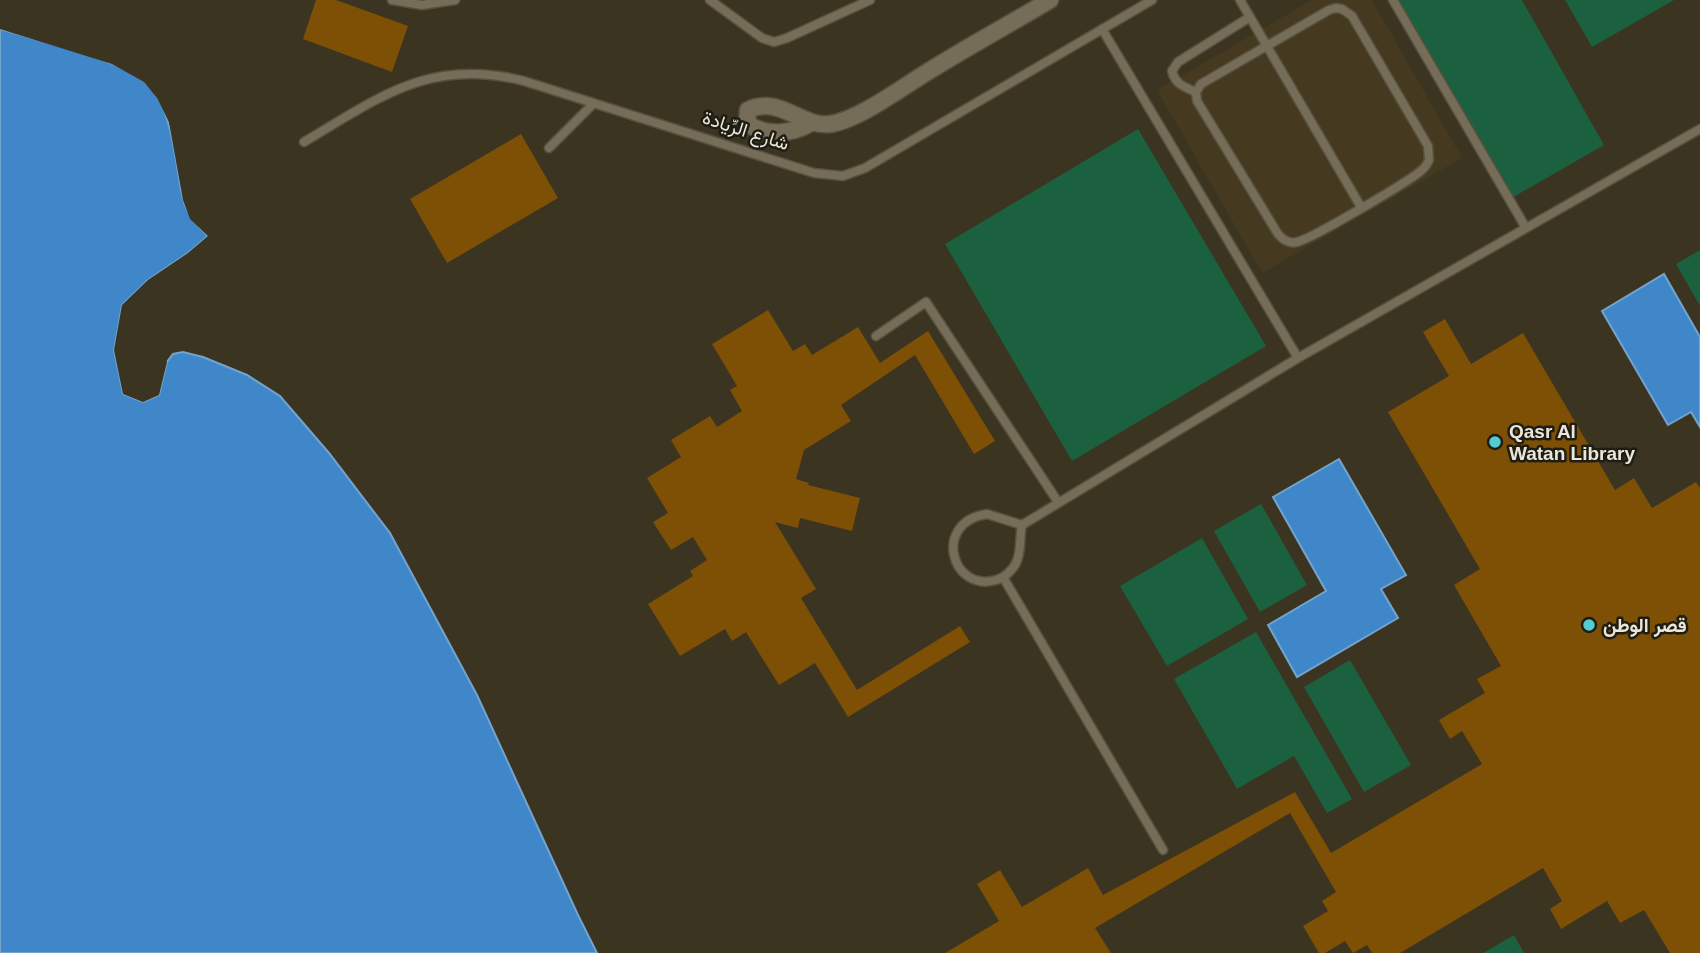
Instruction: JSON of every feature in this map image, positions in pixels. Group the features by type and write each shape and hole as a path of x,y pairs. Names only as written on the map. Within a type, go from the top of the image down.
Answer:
{"street":[{"name":"شارع الرِّيادة","path":"811,123 829,124 875,104 1050,0"}],"lane":[{"path":"392,0 422,5 455,0"},
{"path":"710,0 762,38 774,42 870,0"},
{"name":"شارع الرِّيادة","path":"304,142 394,90 442,75 475,73 508,77 814,173 843,176 865,168 1152,0"},
{"path":"1240,0 1362,207"},
{"path":"1393,0 1526,228"},
{"path":"1342,9 1352,16 1427,146 1429,153 1426,166 1362,207 1303,240 1283,240 1197,102 1196,92 1201,84 1329,10 1342,9"},
{"path":"1196,92 1180,86 1173,77 1172,71 1178,62 1251,17"},
{"path":"1102,29 1298,358"},
{"path":"549,148 594,103"},
{"path":"1022,525 1017,561 1003,577 985,582 968,576 955,561 954,539 962,525 976,516 997,516 1007,522 1022,525 1298,358 1700,129"},
{"path":"876,337 926,302 1058,502"},
{"path":"1003,577 1163,850"}],"shaded area":[{"path":"1312,0 1372,0 1462,158 1262,273 1157,90"}],"green space":[{"path":"1393,0 1522,0 1604,145 1510,199"},
{"path":"1565,0 1674,0 1592,47"},
{"path":"1138,129 1266,346 1072,461 945,244"},
{"path":"1700,250 1700,306 1676,264"},
{"path":"1261,504 1307,585 1260,612 1214,531"},
{"path":"1202,538 1248,619 1167,666 1120,586"},
{"path":"1256,632 1352,799 1327,813 1294,756 1237,789 1174,679"},
{"path":"1350,660 1411,765 1364,792 1304,687"},
{"path":"1514,935 1524,953 1483,953"}],"water":[{"path":"0,29 97,58 145,82 163,108 170,129 187,210 208,236 148,280 122,305 114,350 123,394 143,402 159,395 167,362 173,354 183,352 203,357 247,375 280,396 329,453 390,533 477,695 597,953 0,953"},
{"path":"1664,274 1700,337 1700,427 1691,412 1668,425 1602,311"},
{"path":"1339,459 1406,575 1381,589 1398,618 1297,677 1268,625 1326,591 1273,497"}],"pier":[{"path":"0,25 113,61 146,79 160,96 172,120 186,199 193,217 212,237 190,256 150,282 125,306 118,350 126,392 143,399 156,392 165,359 167,362 159,395 143,402 123,394 114,350 122,305 148,280 208,236 190,219 183,200 169,122 157,98 144,82 112,64 0,29"}],"building":[{"path":"316,0 336,0 408,26 392,72 303,39"},
{"path":"521,134 558,198 447,263 410,199"},
{"path":"768,310 793,351 805,344 812,355 858,327 880,363 928,331 995,441 974,454 915,355 841,405 851,421 804,450 796,479 809,483 808,485 860,498 852,531 800,518 798,528 775,522 816,589 801,598 857,690 960,626 970,642 848,717 815,663 779,685 746,632 732,641 725,629 680,656 648,604 693,576 690,571 707,560 693,537 671,550 653,522 668,513 647,478 681,457 671,440 710,416 717,427 742,411 730,390 737,386 712,344"},
{"name":"قصر الوطن","path":"1445,319 1471,364 1523,333 1615,490 1634,478 1652,508 1696,482 1700,488 1700,953 1670,953 1644,910 1620,923 1607,901 1561,929 1550,909 1562,901 1543,868 1400,953 1372,953 1367,945 1353,953 1345,941 1325,953 1319,953 1303,926 1328,911 1322,901 1336,892 1290,813 1095,928 1111,953 945,953 999,921 977,884 1000,870 1022,907 1088,868 1103,895 1295,792 1331,853 1482,764 1462,731 1450,739 1439,720 1485,693 1477,679 1501,666 1454,585 1480,569 1388,412 1449,376 1423,332"}],"place":[{"name":"Qasr Al Watan Library","path":"1495,442"},
{"name":"قصر الوطن","path":"1589,625"}]}
